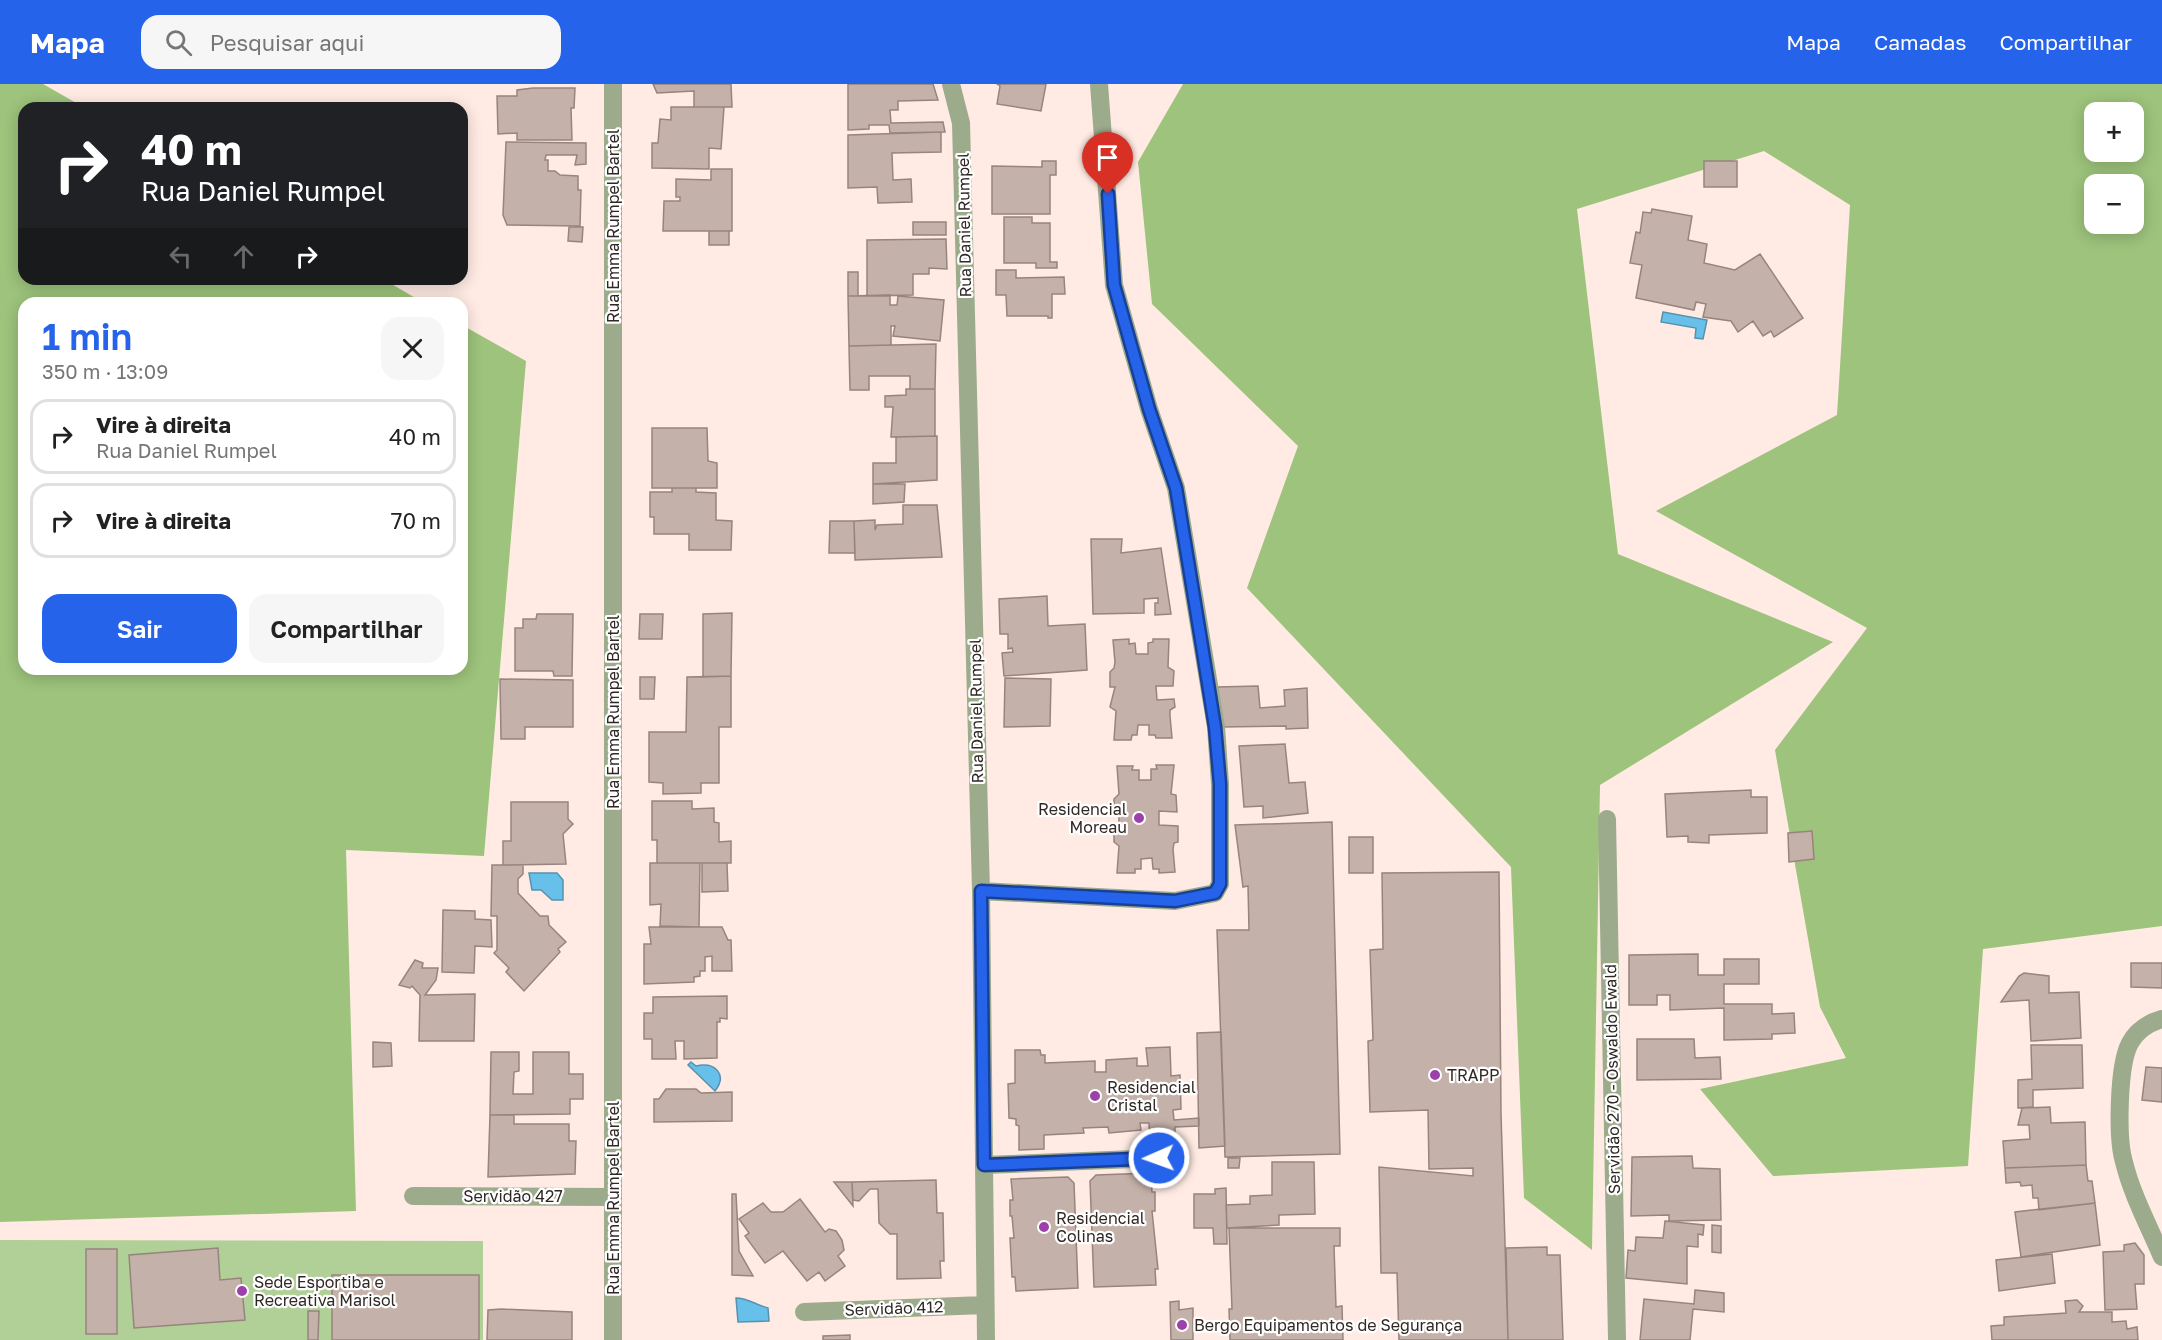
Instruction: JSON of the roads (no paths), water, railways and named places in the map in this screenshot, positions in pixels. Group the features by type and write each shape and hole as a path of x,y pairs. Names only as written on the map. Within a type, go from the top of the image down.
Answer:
{"street":[{"name":"Rua Emma Rumpel Bartel","path":"613,84 613,1340"},
{"name":"Rua Daniel Rumpel","path":"951,84 961,123 981,891 986,1340"},
{"path":"981,891 1175,901 1215,893 1220,884 1220,784 1215,727 1176,488 1149,409 1114,285 1099,84"},
{"name":"Servidão 270 - Oswaldo Ewald","path":"1607,819 1617,1340"},
{"path":"2162,1019 2152,1022 2137,1032 2128,1045 2120,1125 2123,1160 2136,1199 2162,1257"},
{"path":"984,1165 1159,1158"},
{"name":"Servidão 427","path":"413,1196 612,1197"},
{"name":"Servidão 412","path":"804,1312 984,1305"}],"water":[{"path":"1663,312 1707,320 1703,339 1695,338 1696,328 1661,322"},
{"path":"529,873 557,873 563,880 563,900 552,900 541,890 532,890"},
{"path":"691,1062 696,1066 709,1066 718,1071 720,1079 715,1091 688,1065"},
{"path":"736,1298 768,1308 769,1321 738,1322"}],"place":[{"name":"Residencial Moreau","path":"1139,818"},
{"name":"TRAPP","path":"1435,1075"},
{"name":"Residencial Cristal","path":"1095,1096"},
{"name":"Residencial Colinas","path":"1044,1227"},
{"name":"Sede Esportiba e Recreativa Marisol","path":"242,1291"},
{"name":"Bergo Equipamentos de Segurança","path":"1182,1325"}]}
